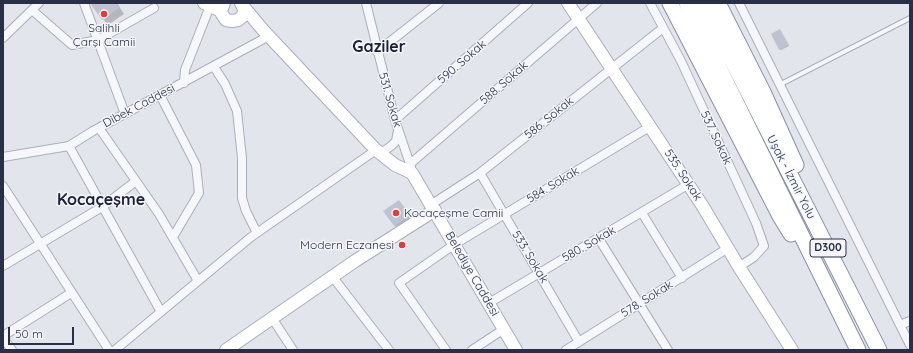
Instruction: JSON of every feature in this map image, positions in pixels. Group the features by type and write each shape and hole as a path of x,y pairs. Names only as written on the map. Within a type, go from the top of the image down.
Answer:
{"highway":[{"path":"670,3 780,216 832,301"},
{"name":"Uşak - İzmir Yolu","path":"686,3 761,152 832,301 858,350"},
{"name":"Uşak - İzmir Yolu","path":"703,3 879,350"},
{"path":"718,3 763,92 806,186 822,238"}],"street":[{"path":"3,38 39,3"},
{"path":"84,3 125,114"},
{"name":"531. Sokak","path":"366,3 395,120 411,168"},
{"path":"377,52 439,3"},
{"name":"590. Sokak","path":"395,120 528,3"},
{"name":"535. Sokak","path":"568,3 689,184 792,350"},
{"name":"588. Sokak","path":"411,168 597,3"},
{"name":"537. Sokak","path":"650,3 681,61 758,229 764,246 754,257 739,266"},
{"path":"739,3 910,345"},
{"path":"238,20 244,12 242,4"},
{"path":"242,4 266,33 376,150 395,165 411,168"},
{"path":"184,83 185,70 215,6 226,20 238,20 266,33"},
{"path":"32,10 72,45 98,40 154,8"},
{"name":"586. Sokak","path":"434,207 480,173 663,28"},
{"name":"Dibek Caddesi","path":"3,157 69,146 99,128 214,67 266,33"},
{"path":"214,67 225,84 237,111 242,158 242,198 246,211 257,232"},
{"path":"160,95 196,165 199,193 173,237"},
{"name":"584. Sokak","path":"446,350 400,283 455,244 650,126"},
{"path":"99,128 173,237 198,281"},
{"path":"115,350 257,232 376,150 384,150 391,146 396,141 398,130"},
{"path":"69,146 161,312"},
{"name":"Belediye Caddesi","path":"411,168 516,350"},
{"name":"533. Sokak","path":"480,173 540,273 579,342"},
{"path":"3,266 102,207 136,181"},
{"name":"580. Sokak","path":"489,303 599,239 689,184"},
{"path":"3,186 109,350"},
{"path":"231,348 332,276 434,207"},
{"path":"642,213 682,278"},
{"path":"599,239 668,350"},
{"name":"578. Sokak","path":"566,350 728,248"},
{"path":"332,276 389,350"},
{"path":"12,350 3,337 71,293"},
{"path":"272,318 293,350"},
{"path":"900,325 910,321"},
{"path":"472,350 504,329"}],"lane":[{"path":"780,84 910,18"}],"building":[{"name":"Salihli Çarşı Camii","path":"90,3 116,3 119,8 102,20"},
{"path":"780,29 789,45 779,50 771,34"},
{"name":"Kocaçeşme Camii","path":"399,200 410,215 394,226 383,211"}],"place":[{"name":"Salihli Çarşı Camii","path":"104,14"},
{"name":"Kocaçeşme Camii","path":"396,213"},
{"name":"Modern Eczanesi","path":"402,245"}],"district":[{"name":"Gaziler","path":"379,47"},
{"name":"Kocaçeşme","path":"101,200"}]}
